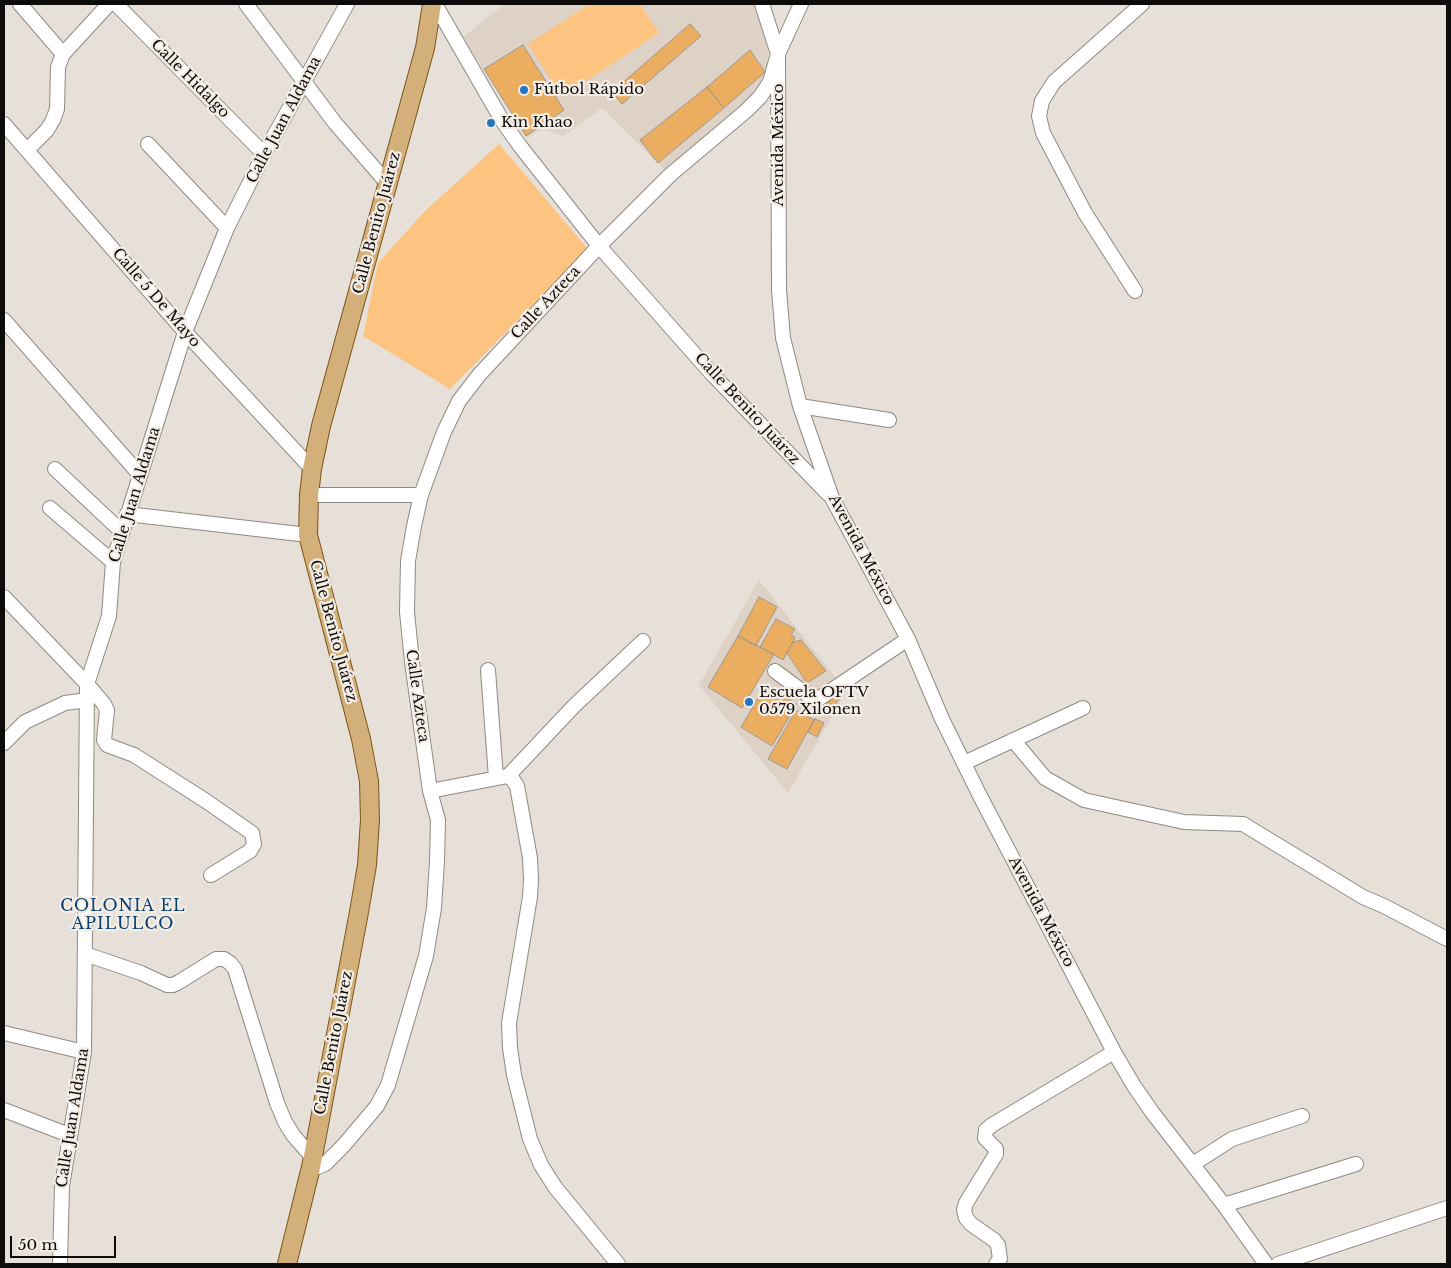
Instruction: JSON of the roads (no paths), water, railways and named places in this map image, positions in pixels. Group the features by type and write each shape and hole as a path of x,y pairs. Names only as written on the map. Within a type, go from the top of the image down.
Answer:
{"main road":[{"name":"Calle Benito Juárez","path":"287,1264 312,1162 359,912 367,865 370,820 369,781 362,739 308,535 309,494 321,426 425,48 434,4"}],"street":[{"path":"20,4 64,54"},
{"path":"27,150 47,130 53,120 57,109 58,67 64,54 109,4"},
{"name":"Calle Hidalgo","path":"116,4 264,154"},
{"path":"246,4 335,123 388,184"},
{"name":"Calle Juan Aldama","path":"60,1264 62,1186 84,1052 87,684 109,616 113,562 185,332 227,228 264,154 347,4"},
{"name":"Calle Benito Juárez","path":"434,4 503,122 599,246 712,374 832,498"},
{"name":"Avenida México","path":"762,4 778,54 780,290 783,338 800,406 832,498 908,639 964,763 1114,1052 1143,1099 1224,1205 1266,1264"},
{"name":"Calle Azteca","path":"312,1162 318,1167 325,1164 377,1106 388,1085 426,956 434,908 438,820 430,791 407,612 408,561 421,495 444,432 459,401 479,375 599,246 670,175 760,97 770,82 778,54 802,4"},
{"path":"1135,291 1085,213 1043,132 1039,116 1042,101 1054,82 1142,4"},
{"name":"Calle 5 De Mayo","path":"4,124 185,332 312,469"},
{"path":"148,144 227,228"},
{"path":"4,320 140,475"},
{"path":"800,406 889,420"},
{"path":"55,469 122,532"},
{"path":"309,494 421,495"},
{"path":"50,508 113,562"},
{"path":"127,514 308,535"},
{"path":"4,596 87,684 107,710 104,740 107,745 134,755 252,833 254,844 250,851 211,875"},
{"path":"775,671 810,698 820,698 908,639"},
{"path":"502,777 643,641"},
{"path":"488,670 502,777"},
{"path":"4,743 25,722 65,703 87,700"},
{"path":"964,763 1083,708"},
{"path":"1014,740 1045,778 1084,800 1184,822 1243,824 1363,897 1447,939"},
{"path":"430,791 502,777 513,780 517,786 530,858 531,879 530,897 509,1023 514,1075 530,1139 541,1165 555,1187 618,1264"},
{"path":"85,954 141,973 166,985 173,985 179,982 216,959 224,959 230,963 235,969 285,1122 312,1162"},
{"path":"4,1033 84,1052"},
{"path":"996,1264 1000,1258 998,1246 994,1240 971,1224 966,1218 964,1210 966,1203 996,1154 996,1149 985,1138 986,1130 1114,1052"},
{"path":"4,1110 69,1135"},
{"path":"1193,1164 1232,1139 1302,1116"},
{"path":"1224,1205 1356,1164"},
{"path":"1278,1264 1447,1208"}],"place":[{"name":"Fútbol Rápido","path":"524,90"},
{"name":"Kin Khao","path":"491,123"},
{"name":"Escuela OFTV 0579 Xilonen","path":"749,702"}],"district":[{"name":"COLONIA EL APILULCO","path":"123,915"}]}
